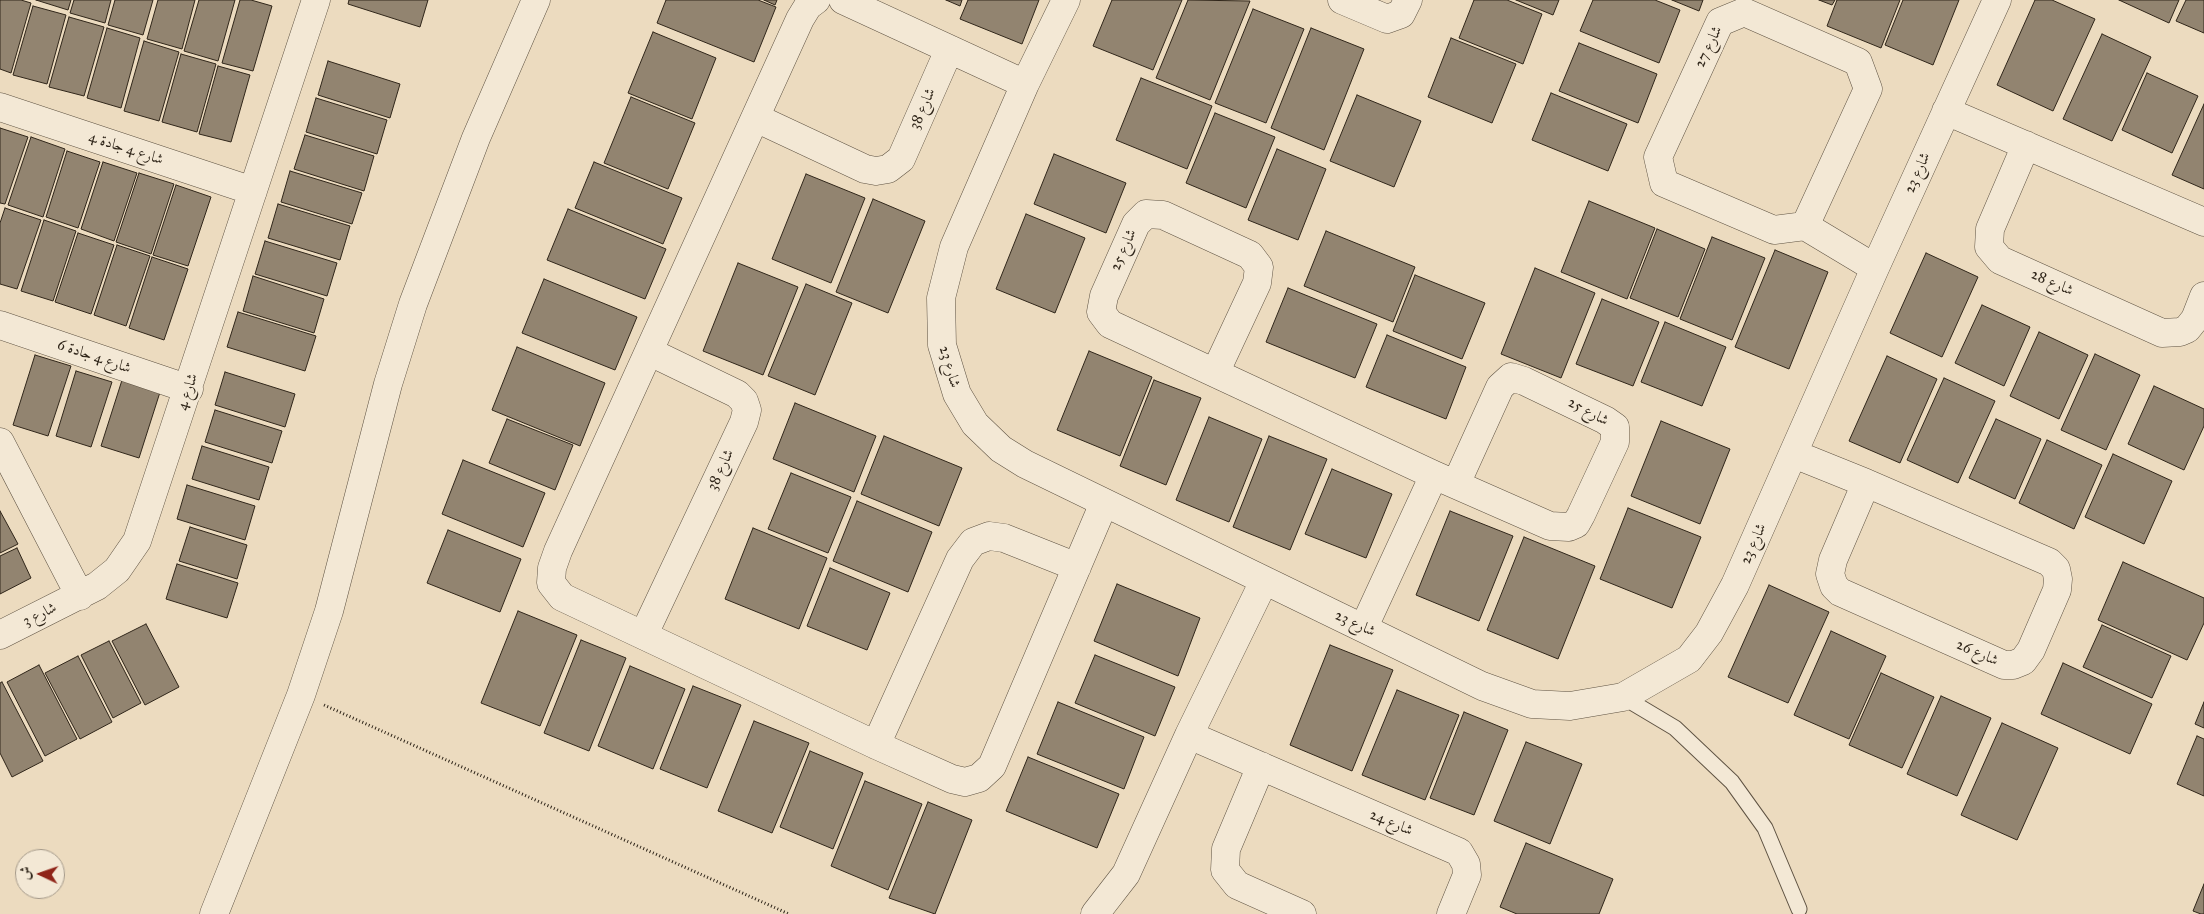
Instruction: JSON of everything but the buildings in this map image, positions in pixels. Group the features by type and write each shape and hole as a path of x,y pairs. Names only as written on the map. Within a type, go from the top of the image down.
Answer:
{"street":[{"name":"شارع 4","path":"80,596 117,570 137,541 189,389 316,0"},
{"path":"214,914 301,695 329,611 388,384 413,304 476,138 536,0"},
{"path":"816,0 808,6 800,19 558,551 552,568 551,583 562,596 876,745 952,779 966,782 978,778 992,766 1104,503"},
{"path":"843,0 1025,84"},
{"name":"شارع 23","path":"1066,0 1025,84 954,247 941,298 942,345 957,394 975,424 1001,449 1025,464 1264,581 1364,627 1482,686 1532,704 1570,706 1623,697 1689,659 1709,633 1735,585 1875,268 1998,0"},
{"path":"1342,0 1388,19 1401,14 1408,0"},
{"name":"شارع 27","path":"1744,12 1858,62 1868,88 1804,226 1774,230 1664,182 1658,157 1720,22 1744,12"},
{"name":"شارع 38","path":"756,118 865,168 876,171 888,169 902,159 949,50"},
{"name":"شارع 4 جادة 4","path":"0,107 253,191"},
{"path":"1946,111 2204,222"},
{"name":"شارع 28","path":"2026,145 1990,229 1989,247 2000,260 2162,332 2180,332 2187,328 2194,319 2204,296"},
{"name":"شارع 25","path":"1215,373 1257,283 1259,267 1250,254 1163,215 1146,214 1136,224 1104,296 1101,312 1110,324 1215,373 1445,480 1550,526 1569,527 1576,524 1589,499 1615,442 1615,427 1605,420 1524,381 1511,377 1500,387 1445,480 1364,627"},
{"path":"1804,226 1875,268"},
{"name":"شارع 4 جادة 6","path":"0,325 189,389"},
{"name":"شارع 38","path":"644,634 744,422 746,410 744,401 738,394 650,352"},
{"path":"0,442 80,596"},
{"name":"شارع 26","path":"1794,454 1866,483 2049,562 2056,569 2058,579 2057,590 2031,650 2023,661 2013,665 2004,665 1840,592 1834,586 1830,574 1833,560 1866,483"},
{"path":"876,745 960,559 973,542 989,536 1004,538 1077,567"},
{"path":"1095,914 1126,874 1189,735 1264,581"},
{"name":"شارع 3","path":"0,634 80,596"},
{"name":"شارع 24","path":"1189,735 1458,852 1466,864 1467,875 1451,914"},
{"path":"1262,766 1226,849 1225,870 1237,885 1302,914"},
{"path":"1119,914 1126,874"}],"lane":[{"path":"1623,697 1675,728 1732,782 1765,828 1802,912"}],"path":[{"path":"301,695 789,914"}]}
